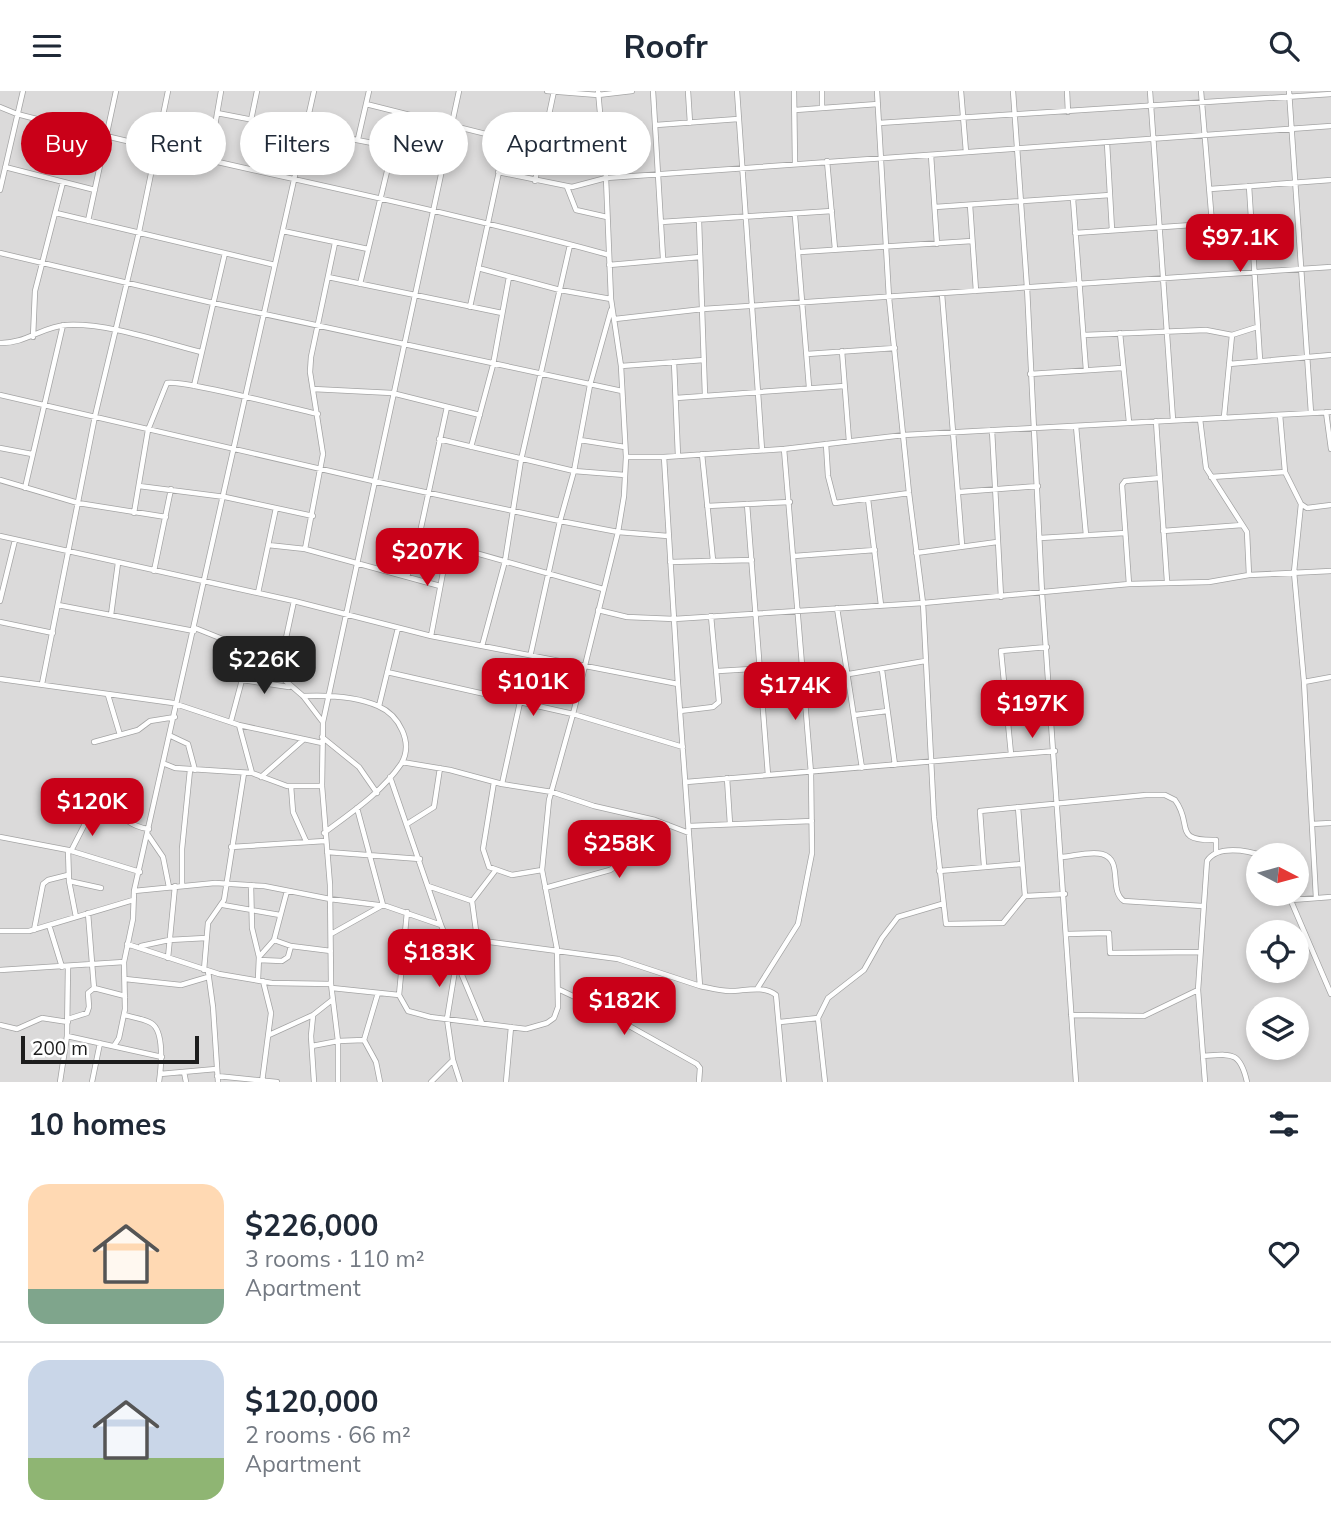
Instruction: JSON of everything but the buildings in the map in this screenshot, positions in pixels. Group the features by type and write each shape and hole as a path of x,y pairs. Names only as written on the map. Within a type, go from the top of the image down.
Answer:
{"street":[{"path":"0,190 23,91"},
{"path":"112,112 116,91"},
{"path":"163,112 168,91"},
{"path":"217,112 221,91"},
{"path":"253,112 257,91"},
{"path":"310,112 314,91"},
{"path":"358,139 369,91"},
{"path":"455,112 459,91"},
{"path":"547,91 632,91"},
{"path":"653,91 663,258"},
{"path":"688,91 690,123"},
{"path":"737,91 760,391 762,450"},
{"path":"794,91 795,163"},
{"path":"821,91 822,108"},
{"path":"877,91 889,298 923,603 930,762 942,904 945,920 949,925 1003,923 1025,896 1018,807"},
{"path":"961,91 965,152"},
{"path":"1013,91 1027,287 1042,593 1076,1082"},
{"path":"1066,91 1068,112"},
{"path":"1150,91 1173,420"},
{"path":"1201,91 1212,223"},
{"path":"550,112 554,92"},
{"path":"407,912 399,995 403,1005 412,1014 526,1029 554,1018 558,1007 557,949 542,870 549,800 618,532 626,457 621,366 611,299 606,179 598,93"},
{"path":"879,123 1202,103 1289,94 1331,94"},
{"path":"1289,94 1311,413"},
{"path":"366,104 397,112"},
{"path":"795,110 878,104"},
{"path":"0,107 21,115"},
{"path":"656,125 738,119"},
{"path":"507,175 578,187 606,179 795,163 1331,126"},
{"path":"355,138 369,142"},
{"path":"1107,143 1112,230"},
{"path":"930,155 937,244"},
{"path":"827,161 835,249"},
{"path":"226,164 381,198 609,255"},
{"path":"5,167 95,190"},
{"path":"88,221 98,175"},
{"path":"41,684 94,416 127,284 150,175"},
{"path":"117,1047 124,1015 124,962 134,919 134,891 163,773 296,175"},
{"path":"360,284 386,175"},
{"path":"338,1082 338,1041 331,986 330,899 322,786 323,722 392,393 442,175"},
{"path":"470,307 498,175"},
{"path":"535,181 536,175"},
{"path":"1210,189 1331,180"},
{"path":"33,337 35,291 62,182"},
{"path":"1249,186 1259,360"},
{"path":"567,187 576,210 607,217"},
{"path":"935,207 1110,195"},
{"path":"1073,199 1086,370"},
{"path":"970,205 976,291"},
{"path":"660,222 795,216 832,211"},
{"path":"56,213 275,265"},
{"path":"795,216 809,387"},
{"path":"699,221 705,395"},
{"path":"1075,233 1251,221"},
{"path":"283,231 368,249"},
{"path":"800,252 972,241"},
{"path":"305,549 313,516 322,446 311,357 335,243"},
{"path":"482,646 505,561 521,460 570,245"},
{"path":"0,253 127,284 622,391"},
{"path":"194,386 225,253"},
{"path":"609,265 663,258 700,257"},
{"path":"615,319 703,309 889,298 1162,276 1331,267"},
{"path":"478,268 560,290 611,299"},
{"path":"328,277 414,297 502,313"},
{"path":"471,447 493,365 509,277"},
{"path":"942,294 962,545"},
{"path":"502,784 548,573 574,471 590,385 612,306"},
{"path":"0,343 20,342 63,325 115,331 201,352"},
{"path":"25,488 63,325"},
{"path":"1084,335 1206,330 1232,335 1257,327"},
{"path":"1120,334 1129,422"},
{"path":"1224,417 1232,335"},
{"path":"807,354 895,348"},
{"path":"842,351 849,441"},
{"path":"1228,364 1331,355"},
{"path":"621,366 704,360"},
{"path":"674,362 678,456"},
{"path":"1030,375 1122,368"},
{"path":"134,513 148,430 167,383 194,386 317,414"},
{"path":"676,398 844,386"},
{"path":"313,389 392,393 480,415"},
{"path":"0,395 560,521 618,532 668,536"},
{"path":"407,577 419,537 447,407"},
{"path":"626,457 784,449 904,435 1329,412 1331,449"},
{"path":"1280,415 1285,472 1301,504 1307,508 1331,505"},
{"path":"1200,419 1205,459 1211,477 1243,525 1249,543 1249,575"},
{"path":"1156,421 1167,582"},
{"path":"1076,426 1086,535"},
{"path":"992,430 1001,597"},
{"path":"439,439 574,471 625,475"},
{"path":"580,440 625,447"},
{"path":"826,444 833,501 837,504 909,493"},
{"path":"0,449 32,454"},
{"path":"757,989 797,924 812,853 811,773 784,449"},
{"path":"702,454 713,560"},
{"path":"664,457 700,986"},
{"path":"1211,477 1285,472"},
{"path":"1129,584 1122,483 1160,478"},
{"path":"0,481 78,503 166,517"},
{"path":"139,486 225,497 313,516"},
{"path":"959,492 1038,486"},
{"path":"154,571 172,489"},
{"path":"868,499 881,605"},
{"path":"707,506 790,502"},
{"path":"747,504 768,775"},
{"path":"1301,504 1294,572 1304,682 1316,898"},
{"path":"258,593 276,508"},
{"path":"1163,531 1243,525"},
{"path":"1040,538 1125,533"},
{"path":"0,536 294,601 430,636 678,684"},
{"path":"419,537 603,589"},
{"path":"0,601 1,587 15,540"},
{"path":"916,553 997,542"},
{"path":"268,544 305,549 440,586"},
{"path":"430,636 448,546"},
{"path":"794,556 875,551"},
{"path":"670,562 752,560"},
{"path":"111,615 118,563"},
{"path":"598,610 637,618 674,619 923,603 1129,584 1209,582 1249,575 1331,571"},
{"path":"278,675 294,601"},
{"path":"58,605 195,629 250,650 289,687 303,696 323,722"},
{"path":"838,608 862,768"},
{"path":"680,711 718,705 718,671 711,616"},
{"path":"0,622 53,633"},
{"path":"379,706 398,628"},
{"path":"1011,754 1002,651 1047,647"},
{"path":"231,721 250,650"},
{"path":"849,674 925,661"},
{"path":"718,671 803,666"},
{"path":"882,670 895,765"},
{"path":"387,672 573,713 683,747"},
{"path":"1304,682 1331,677"},
{"path":"0,679 178,706 239,725 322,743"},
{"path":"242,680 289,687"},
{"path":"107,695 120,735"},
{"path":"303,696 328,695 379,706 403,730 407,739 402,762 377,793 324,833"},
{"path":"855,715 887,711"},
{"path":"94,742 138,730 150,721 175,717"},
{"path":"239,725 251,773"},
{"path":"168,958 175,886 193,770 188,744 171,736"},
{"path":"322,737 359,767 377,793"},
{"path":"261,777 304,739"},
{"path":"686,782 1055,751"},
{"path":"402,762 552,792 690,830 730,824 812,821"},
{"path":"165,764 193,770 251,773 291,786 322,786"},
{"path":"163,773 175,768"},
{"path":"407,824 434,807 440,768"},
{"path":"244,773 223,905 208,923 206,938 217,1079 277,1082"},
{"path":"390,777 445,936 482,1023"},
{"path":"727,778 730,824"},
{"path":"494,782 483,849 489,867 512,875 542,870"},
{"path":"291,786 293,812 306,841"},
{"path":"984,866 979,811 1165,795 1177,802 1191,839 1216,841 1216,852 1207,861 1199,952 1198,991 1205,1082"},
{"path":"357,808 383,905"},
{"path":"76,917 69,878 69,851 92,812 117,812 134,826 148,832 163,857 175,886"},
{"path":"1312,824 1331,824"},
{"path":"545,888 610,870 635,854 668,825"},
{"path":"0,837 69,851 140,872"},
{"path":"231,847 325,841"},
{"path":"327,852 419,859"},
{"path":"1216,852 1246,852"},
{"path":"1062,857 1099,853 1108,857 1114,865 1118,896 1124,901 1202,906"},
{"path":"939,871 1022,864"},
{"path":"477,938 472,901 495,871"},
{"path":"34,930 43,884 48,880 69,878 101,888"},
{"path":"134,891 226,883 251,885 383,905 441,925"},
{"path":"251,885 252,928 261,980 271,1013 262,1080"},
{"path":"428,886 472,901"},
{"path":"259,958 275,940 288,891"},
{"path":"1025,896 1065,894"},
{"path":"1309,898 1331,897"},
{"path":"0,931 34,930 133,900"},
{"path":"825,1082 818,1018 828,998 864,970 882,938 898,917 942,904"},
{"path":"223,905 280,915"},
{"path":"330,934 383,905"},
{"path":"1293,907 1331,994"},
{"path":"88,913 94,988"},
{"path":"49,925 65,967 68,1019 60,1082"},
{"path":"1067,934 1110,933 1110,953 1199,952"},
{"path":"445,936 618,958 700,986 727,991 771,991 776,995 780,1022 784,1082"},
{"path":"138,946 169,940 206,938"},
{"path":"275,940 291,946 331,951"},
{"path":"127,944 207,973 399,995"},
{"path":"259,958 282,961 288,957 291,946"},
{"path":"0,971 124,962"},
{"path":"456,962 447,1019 453,1060 460,1082"},
{"path":"125,979 181,985 207,973"},
{"path":"94,988 125,996"},
{"path":"0,1025 17,1029 42,1019 68,1019 87,1013 88,993 94,988"},
{"path":"558,989 697,1064 700,1068 699,1082"},
{"path":"1071,1015 1144,1016 1198,991"},
{"path":"378,993 364,1040 376,1062 380,1082"},
{"path":"269,1035 313,1015 333,999"},
{"path":"124,1015 154,1025 162,1058 159,1082"},
{"path":"313,1015 314,1082"},
{"path":"780,1022 818,1018"},
{"path":"506,1082 511,1027"},
{"path":"67,1036 162,1058"},
{"path":"312,1047 338,1041 364,1040"},
{"path":"92,1082 100,1043"},
{"path":"1203,1056 1236,1057 1242,1064 1247,1082"},
{"path":"430,1082 453,1060"},
{"path":"160,1074 216,1069"},
{"path":"184,1072 186,1082"}],"shaded area":[{"path":"0,91 1331,91 1331,1082 0,1082"}]}
